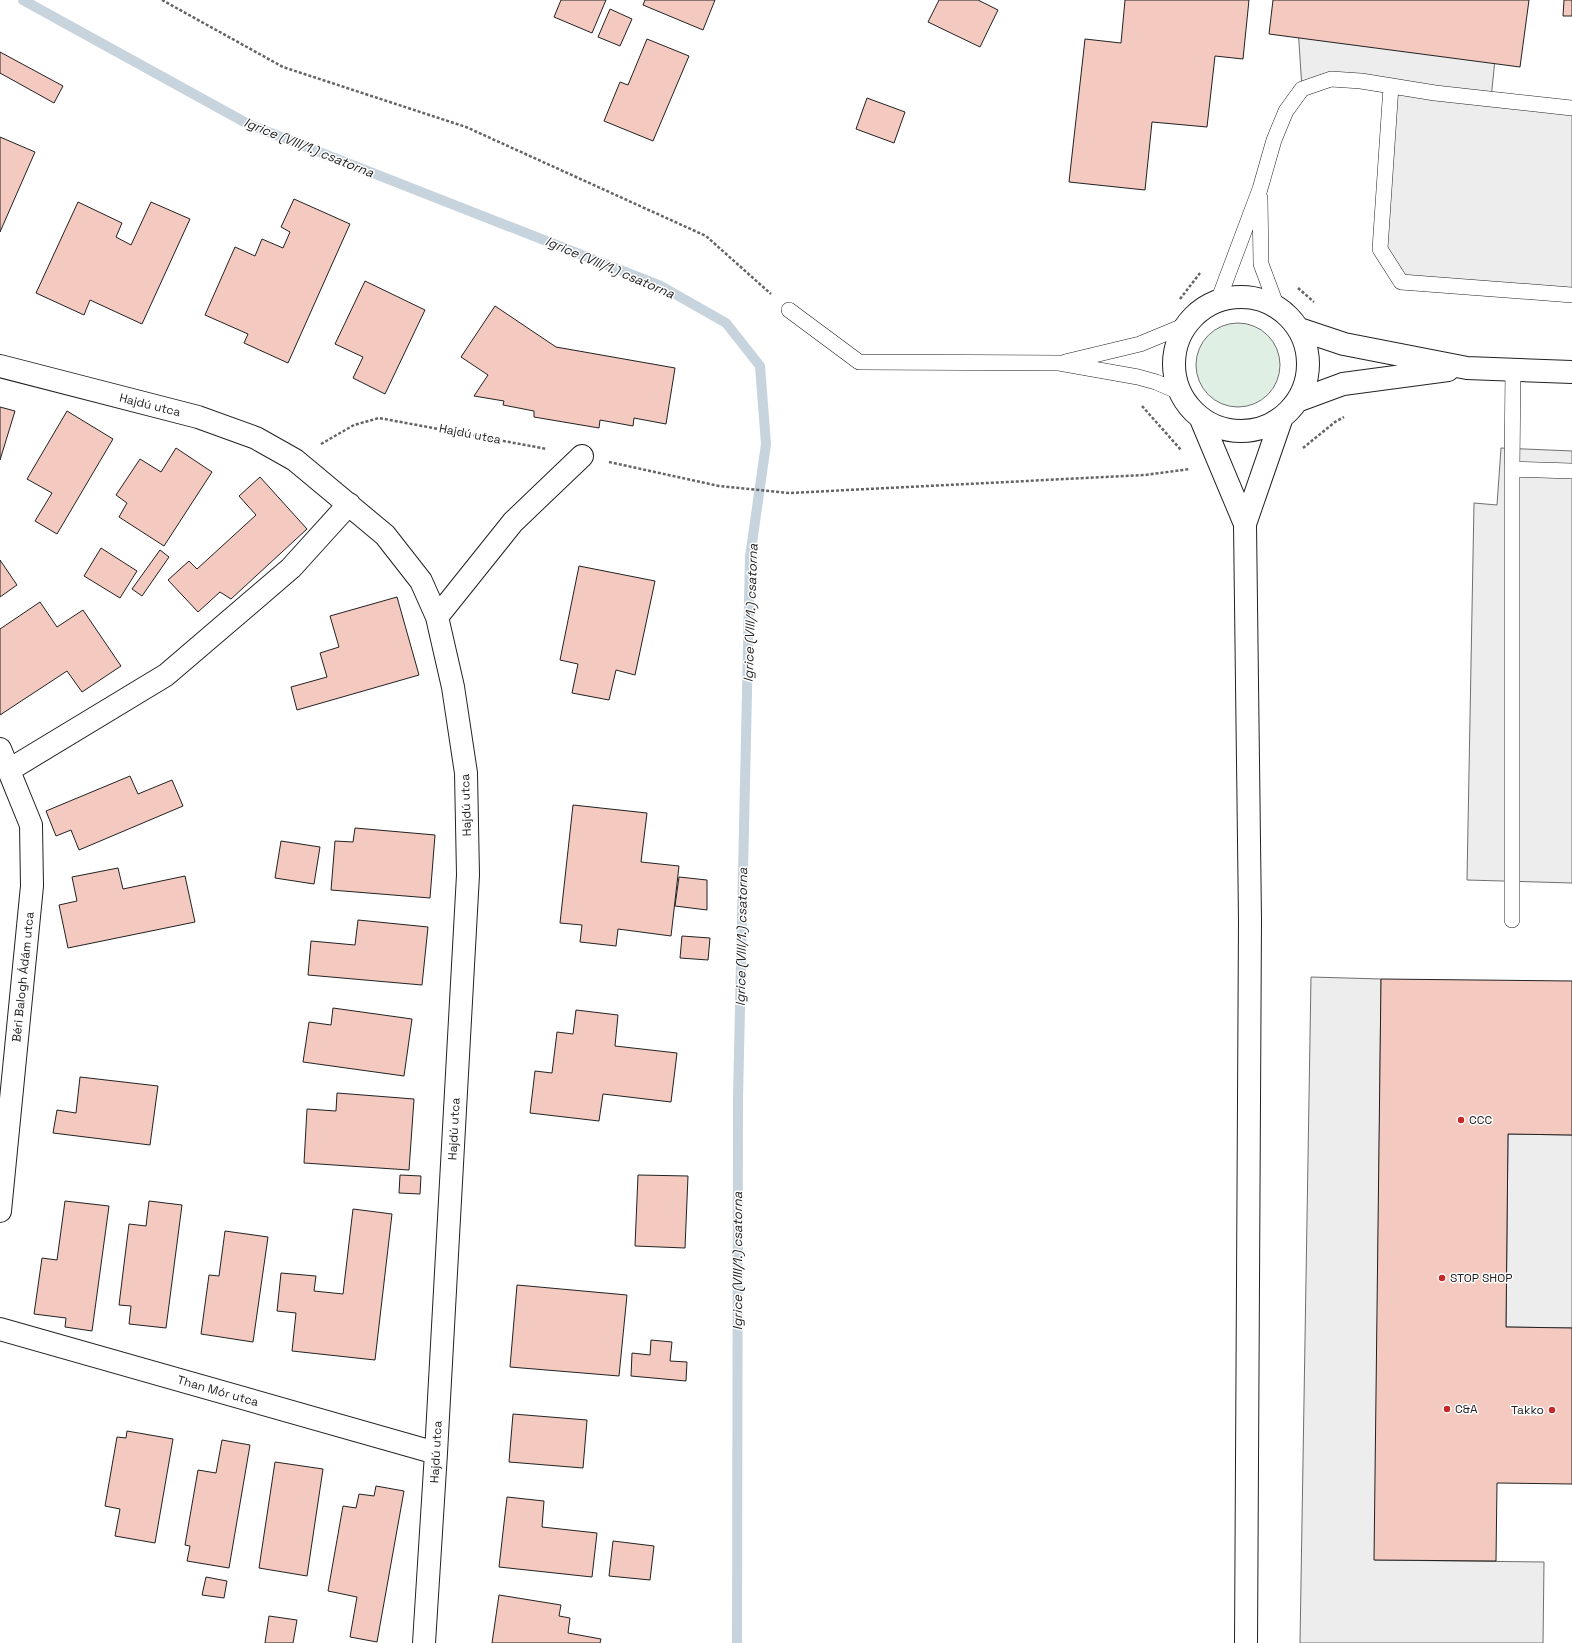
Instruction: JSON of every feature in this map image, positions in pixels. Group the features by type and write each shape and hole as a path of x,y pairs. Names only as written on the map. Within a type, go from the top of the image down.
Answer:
{"street":[{"path":"1233,297 1249,297 1264,300 1277,308 1289,317 1299,330 1308,358 1304,388 1297,401 1282,417 1270,425 1256,430 1242,432 1227,430 1213,426 1200,418 1188,407 1179,392 1175,379 1173,364 1179,337 1186,325 1200,310 1218,300 1233,297"},
{"path":"1299,330 1344,344 1467,368"},
{"name":"Hajdú utca","path":"0,366 198,417 256,438 295,460 385,535 421,581 437,617 453,687 466,773 468,875 424,1643"},
{"path":"1297,401 1343,384 1467,368 1572,372"},
{"path":"1246,1643 1250,920 1246,524 1282,417"},
{"path":"1200,418 1246,524"},
{"path":"437,617 513,522 582,456"},
{"path":"9,770 166,674 291,568 349,504"},
{"name":"Béri Balogh Ádám utca","path":"0,749 30,825 32,886 0,1211"},
{"name":"Than Mór utca","path":"0,1329 436,1453"}],"lane":[{"path":"1218,300 1260,189 1274,140 1286,112 1302,89 1331,79 1361,81 1435,93 1572,108"},
{"path":"1391,86 1380,249 1401,282 1572,296"},
{"path":"1260,189 1261,264 1277,308"},
{"path":"789,310 859,362 1059,363 1138,377 1156,382 1179,392"},
{"path":"1059,363 1140,344 1186,325"},
{"path":"1512,920 1513,369"},
{"path":"1512,469 1572,471"}],"path":[{"path":"162,0 283,67 466,127 706,236 789,310"},
{"name":"Hajdú utca","path":"295,460 354,425 379,418 582,456 719,486 789,493"}],"green space":[{"path":"1238,323 1246,324 1261,330 1273,342 1279,357 1279,373 1273,388 1261,400 1246,406 1238,407 1230,406 1215,400 1203,388 1197,373 1196,365 1197,357 1203,342 1215,330 1230,324"}],"shaded area":[{"path":"1501,0 1491,99 1572,108 1572,295 1401,282 1380,249 1391,86 1361,81 1302,89 1298,27"},
{"path":"1501,448 1572,451 1572,883 1467,880 1474,503 1497,505"},
{"path":"1311,977 1381,979 1375,1560 1544,1562 1543,1643 1300,1643"},
{"path":"1508,1134 1572,1135 1572,1328 1506,1327"}],"building":[{"path":"561,0 606,0 592,33 554,17"},
{"path":"645,0 715,0 703,30 643,5"},
{"path":"939,0 978,0 998,10 980,47 928,22"},
{"path":"1125,0 1249,0 1243,59 1215,56 1207,127 1152,122 1145,190 1069,182 1085,39 1121,43"},
{"path":"1273,0 1529,0 1520,67 1269,34"},
{"path":"1564,0 1572,0 1572,16 1563,16"},
{"path":"610,9 632,19 620,46 598,37"},
{"path":"647,39 689,56 653,141 604,121 620,82 628,85"},
{"path":"0,52 63,86 54,103 0,73"},
{"path":"867,98 905,112 894,143 856,129"},
{"path":"0,137 35,152 0,232"},
{"path":"294,199 350,224 288,363 244,343 248,334 205,315 235,247 255,256 262,239 283,248 290,232 281,227"},
{"path":"78,202 122,223 116,237 131,245 151,202 190,219 142,324 90,300 84,315 36,293"},
{"path":"365,281 425,310 385,394 353,378 363,357 335,344"},
{"path":"495,306 556,347 675,368 666,424 634,418 633,426 600,420 599,428 534,417 534,411 503,405 504,401 474,396 488,375 461,357"},
{"path":"0,407 15,411 0,460"},
{"path":"67,411 113,439 57,534 35,521 52,493 27,479"},
{"path":"176,448 212,472 164,546 119,517 127,503 116,495 140,459 161,472"},
{"path":"260,477 307,529 231,599 220,592 198,612 168,580 189,561 197,569 256,515 239,496"},
{"path":"101,548 137,571 120,598 84,576"},
{"path":"160,550 169,557 142,596 132,589"},
{"path":"0,560 17,585 0,597"},
{"path":"579,566 655,581 635,675 616,670 609,700 572,693 578,664 560,660"},
{"path":"397,597 419,675 297,710 291,687 327,677 320,653 339,647 330,616"},
{"path":"40,602 57,627 83,610 121,666 82,692 67,671 0,715 0,629"},
{"path":"130,776 138,794 172,780 183,806 79,850 71,830 56,836 46,811"},
{"path":"573,805 647,813 641,862 679,866 671,936 618,929 616,946 580,942 582,925 560,923"},
{"path":"355,828 435,835 430,898 331,890 335,841 353,842"},
{"path":"281,841 320,847 314,884 275,878"},
{"path":"118,868 123,889 185,876 195,922 68,948 59,905 77,901 72,877"},
{"path":"679,877 707,880 707,910 675,906"},
{"path":"358,920 428,927 422,985 308,975 311,941 355,945"},
{"path":"682,936 710,938 708,960 680,958"},
{"name":"STOP SHOP","path":"1381,979 1572,981 1572,1135 1508,1134 1506,1327 1572,1328 1572,1484 1497,1483 1496,1561 1374,1560"},
{"path":"333,1008 412,1019 404,1076 303,1062 309,1022 331,1025"},
{"path":"576,1010 618,1015 615,1046 677,1053 671,1102 603,1094 599,1121 530,1113 535,1071 552,1073 557,1032 573,1034"},
{"path":"80,1077 158,1086 150,1145 53,1133 57,1110 76,1113"},
{"path":"337,1093 414,1099 409,1170 304,1163 307,1109 336,1111"},
{"path":"400,1175 421,1176 420,1194 399,1193"},
{"path":"638,1175 688,1176 685,1248 635,1246"},
{"path":"65,1201 109,1206 92,1331 65,1327 66,1318 34,1314 42,1258 57,1260"},
{"path":"149,1201 182,1205 166,1328 129,1324 131,1306 119,1305 129,1224 146,1226"},
{"path":"353,1209 392,1214 375,1360 292,1351 296,1313 277,1311 281,1273 316,1276 314,1291 343,1294"},
{"path":"225,1231 268,1237 253,1342 201,1334 209,1275 219,1276"},
{"path":"517,1285 627,1295 619,1376 510,1367"},
{"path":"651,1340 672,1342 670,1361 687,1362 686,1381 631,1376 632,1353 650,1355"},
{"path":"513,1414 587,1420 583,1468 509,1462"},
{"path":"127,1431 173,1439 155,1543 115,1536 120,1509 105,1506 117,1437 126,1438"},
{"path":"222,1440 250,1445 229,1568 187,1561 190,1546 185,1545 198,1470 216,1473"},
{"path":"275,1462 323,1469 307,1576 259,1568"},
{"path":"376,1486 404,1491 377,1642 350,1637 357,1597 328,1591 343,1506 356,1508 359,1494 374,1496"},
{"path":"507,1497 544,1501 542,1527 597,1533 592,1577 499,1567"},
{"path":"613,1541 654,1546 650,1580 609,1576"},
{"path":"206,1577 227,1581 224,1598 202,1595"},
{"path":"499,1595 561,1605 559,1616 570,1618 568,1633 601,1639 600,1643 492,1643"},
{"path":"269,1616 297,1620 293,1643 265,1643"}],"waterway":[{"name":"Igrice (VIII/1.) csatorna","path":"23,0 248,124 661,286 726,323 760,366 766,444 750,557 738,1098 737,1643"}],"place":[{"name":"CCC","path":"1461,1120"},
{"name":"STOP SHOP","path":"1442,1278"},
{"name":"C&A","path":"1447,1409"},
{"name":"Takko","path":"1552,1410"}]}
